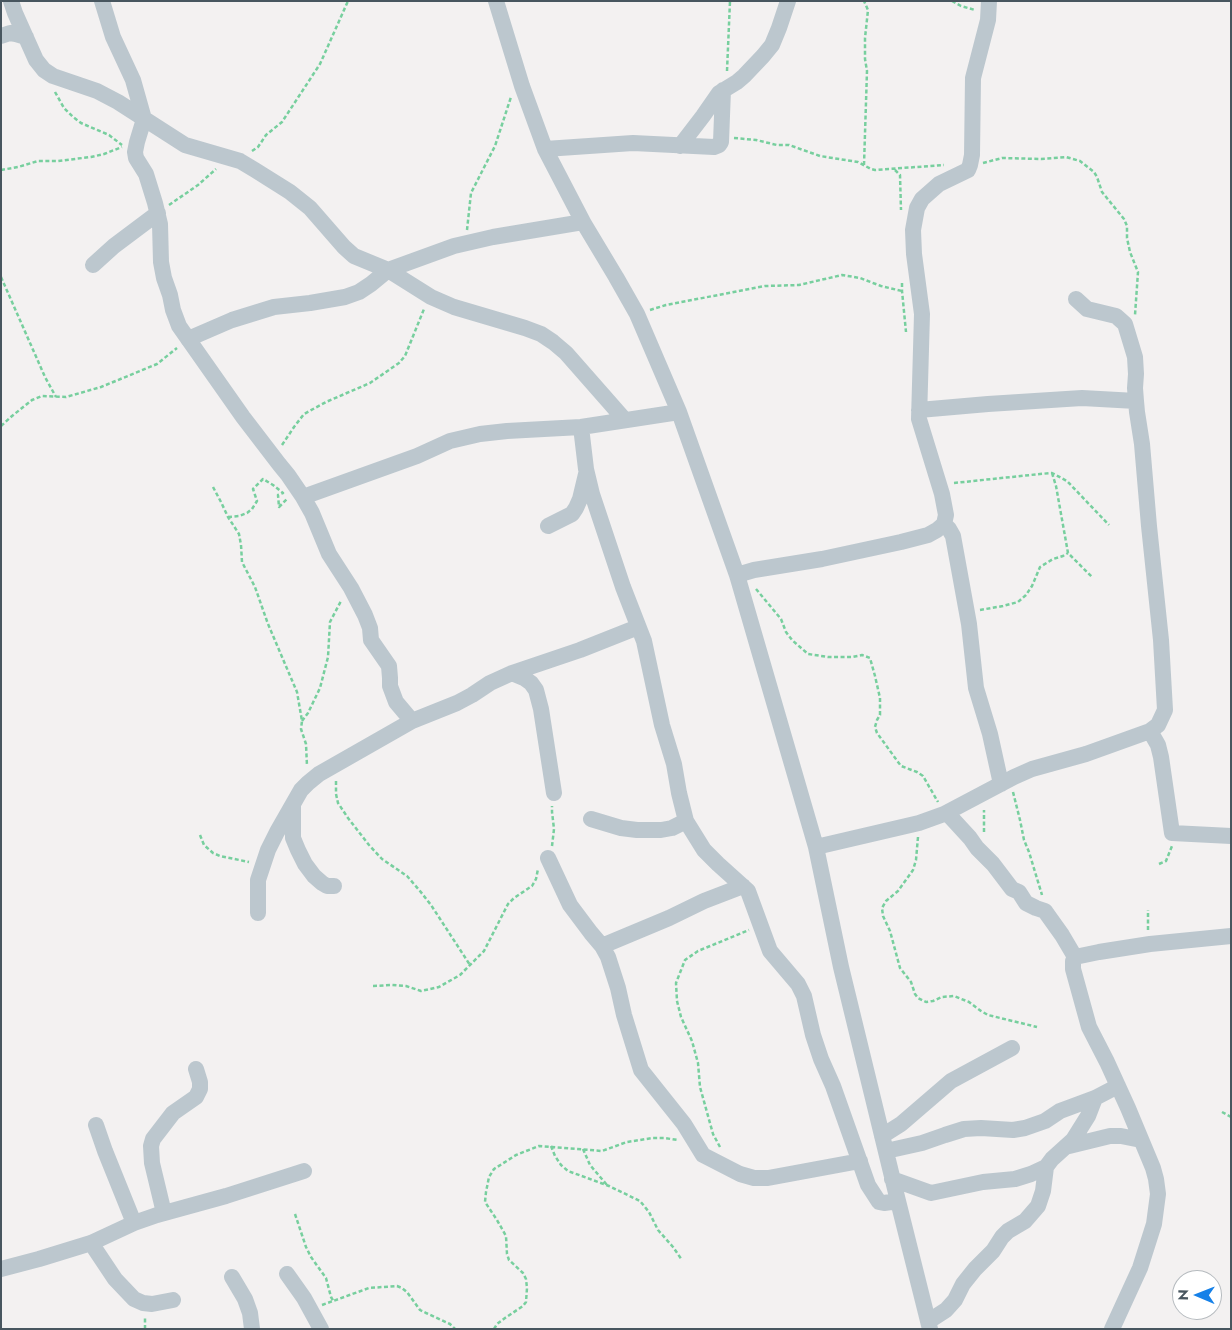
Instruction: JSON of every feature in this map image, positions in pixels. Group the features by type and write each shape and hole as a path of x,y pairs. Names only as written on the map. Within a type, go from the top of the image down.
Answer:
{"street":[{"path":"12,1 15,13 36,60 44,70 53,76 97,91 130,109 185,145 240,161 290,192 310,208 344,248 354,256 388,270 431,297 469,312 541,334 566,353 624,419"},
{"path":"102,1 113,37 133,80 144,118 137,142 136,158 146,174 158,213 161,262 179,326 243,417 300,493 312,514 328,554 366,614 371,640 389,666 390,686 396,702 412,721"},
{"path":"496,1 522,86 545,149 583,222 637,314 679,412 742,574 816,846 841,966 892,1179 930,1325 955,1300 963,1284 993,1251 1002,1237 1008,1231 1025,1222 1038,1206 1044,1191 1046,1167"},
{"path":"680,146 719,93 744,76 772,45 788,1"},
{"path":"742,574 764,568 822,559 901,542 928,535 944,524 946,515 940,484 919,419 922,314 914,254 913,230 917,208 922,199 939,184 968,170 971,163 973,78 988,20 989,1"},
{"path":"1,36 10,33 26,38"},
{"path":"545,149 633,143 714,147 721,142 725,89"},
{"path":"93,265 114,246 158,213"},
{"path":"188,339 232,320 274,307 345,297 359,292 388,270 454,246 493,237 583,222"},
{"path":"816,846 920,823 946,814 1032,769 1086,754 1150,731 1158,725 1165,710 1162,640 1142,444 1136,412 1135,357 1125,324 1116,316 1096,312 1087,308 1076,299"},
{"path":"919,410 1082,398 1136,401"},
{"path":"300,493 417,456 450,441 480,434 581,427 679,412"},
{"path":"581,427 586,469 623,588 644,641 662,725 674,764 686,821 704,850 744,886 750,895 770,951 798,984 804,996 821,1059 833,1086 868,1185 877,1201 884,1203 898,1202"},
{"path":"548,526 572,514 576,508 580,499 586,469"},
{"path":"944,524 952,536 967,612 976,688 1005,782"},
{"path":"258,913 258,880 261,868 276,832 301,790 308,783 330,768 412,721 457,703 490,683 512,673 580,650 638,627"},
{"path":"512,673 524,678 536,690 541,709 554,793"},
{"path":"1150,731 1158,746 1161,757 1172,833 1231,836"},
{"path":"293,805 293,838 305,864 322,883 327,886 334,886"},
{"path":"946,814 964,831 1012,890 1019,892 1026,903 1045,911 1062,935 1075,958 1073,969 1089,1027 1118,1086 1156,1179 1158,1194 1154,1224 1140,1268 1112,1329"},
{"path":"591,819 620,828 638,830 672,828 686,821"},
{"path":"548,858 570,904 602,946 608,957 641,1070 684,1124 703,1155 740,1174 754,1178 768,1178 860,1161"},
{"path":"602,946 704,901 744,886"},
{"path":"1075,958 1150,944 1231,936"},
{"path":"884,1143 900,1124 951,1081 1012,1048"},
{"path":"164,1213 152,1163 151,1146 153,1139 174,1113 196,1097 200,1089 196,1069"},
{"path":"884,1143 922,1143 964,1129 1013,1130 1025,1128 1045,1122 1060,1111 1095,1098 1118,1086"},
{"path":"892,1179 932,1193 983,1182 1015,1179 1031,1174 1046,1167 1073,1140 1088,1116 1095,1098"},
{"path":"96,1125 134,1224"},
{"path":"1065,1147 1110,1136 1141,1140"},
{"path":"1,1270 91,1243 164,1213 226,1196 304,1171"},
{"path":"91,1243 115,1279 134,1299 143,1304 173,1300"},
{"path":"288,1274 321,1329"},
{"path":"232,1277 245,1299 250,1313 252,1329"}],"path":[{"path":"158,213 198,185 220,166 240,161 258,147 266,135 282,122 320,64 348,1"},
{"path":"725,89 730,1"},
{"path":"952,1 975,10 988,20"},
{"path":"863,2 868,10 865,38 867,70 864,165"},
{"path":"1,170 38,161 58,161 91,157 123,146 108,135 81,123 73,117 61,102 44,70"},
{"path":"465,244 470,193 495,146 512,94 522,86"},
{"path":"721,138 738,138 789,146 820,156 850,160 876,170 946,165"},
{"path":"971,163 988,163 1002,158 1041,159 1066,157 1080,161 1094,172 1102,192 1124,219 1127,226 1130,252 1138,272 1135,314 1129,336"},
{"path":"637,314 666,305 725,293 766,286 799,285 842,275 860,278 902,292"},
{"path":"1,277 45,377 56,397"},
{"path":"272,455 304,414 370,382 399,363 405,356 419,320 431,297"},
{"path":"1,426 32,400 42,396 66,397 77,395 138,373 157,364 188,339"},
{"path":"940,484 1052,474 1067,481 1108,525"},
{"path":"1052,474 1056,486 1068,553 1092,577"},
{"path":"228,517 239,516 252,509 257,501 253,489 263,479 283,493 278,495 279,508 300,493"},
{"path":"213,488 238,534 242,562 255,587 268,624 297,692 302,721 301,729 306,744 308,783"},
{"path":"967,612 1018,602 1032,586 1040,567 1068,553"},
{"path":"742,574 781,620 792,640 808,654 828,657 862,655 870,658 880,698 880,715 875,726 877,733 901,766 923,776 946,814"},
{"path":"302,721 314,702 324,675 328,657 330,622 351,588"},
{"path":"330,768 336,776 338,804 382,859 407,876 420,891 470,966"},
{"path":"1005,782 1020,820 1045,911"},
{"path":"373,986 392,985 416,988 421,991 440,987 460,975 470,966 488,944 508,904 532,886 541,865 548,858 554,828 552,812 554,793"},
{"path":"982,794 984,834 982,853"},
{"path":"920,823 913,870 898,891 886,901 882,908 900,968 911,982 918,998 926,1002 942,997 954,996 969,1002 988,1015 1037,1027"},
{"path":"1159,864 1166,861 1170,854 1172,833"},
{"path":"200,834 204,845 213,853 245,861 261,868"},
{"path":"1148,910 1147,925 1150,944"},
{"path":"722,1151 713,1134 700,1087 698,1062 692,1041 681,1018 677,1001 676,983 685,960 698,952 760,925"},
{"path":"1222,1112 1231,1116"},
{"path":"494,1329 497,1324 523,1306 526,1302 527,1288 523,1273 509,1260 506,1236 498,1220 485,1202 489,1177 494,1169 516,1155 539,1146 602,1151 627,1142 653,1138 674,1139 696,1145"},
{"path":"551,1146 561,1165 568,1171 640,1200 658,1230 682,1260"},
{"path":"583,1149 590,1165 609,1186"},
{"path":"295,1214 306,1247 326,1278 334,1302"},
{"path":"308,1307 334,1302 369,1288 397,1286 407,1292 420,1310 450,1324 455,1329"}]}
